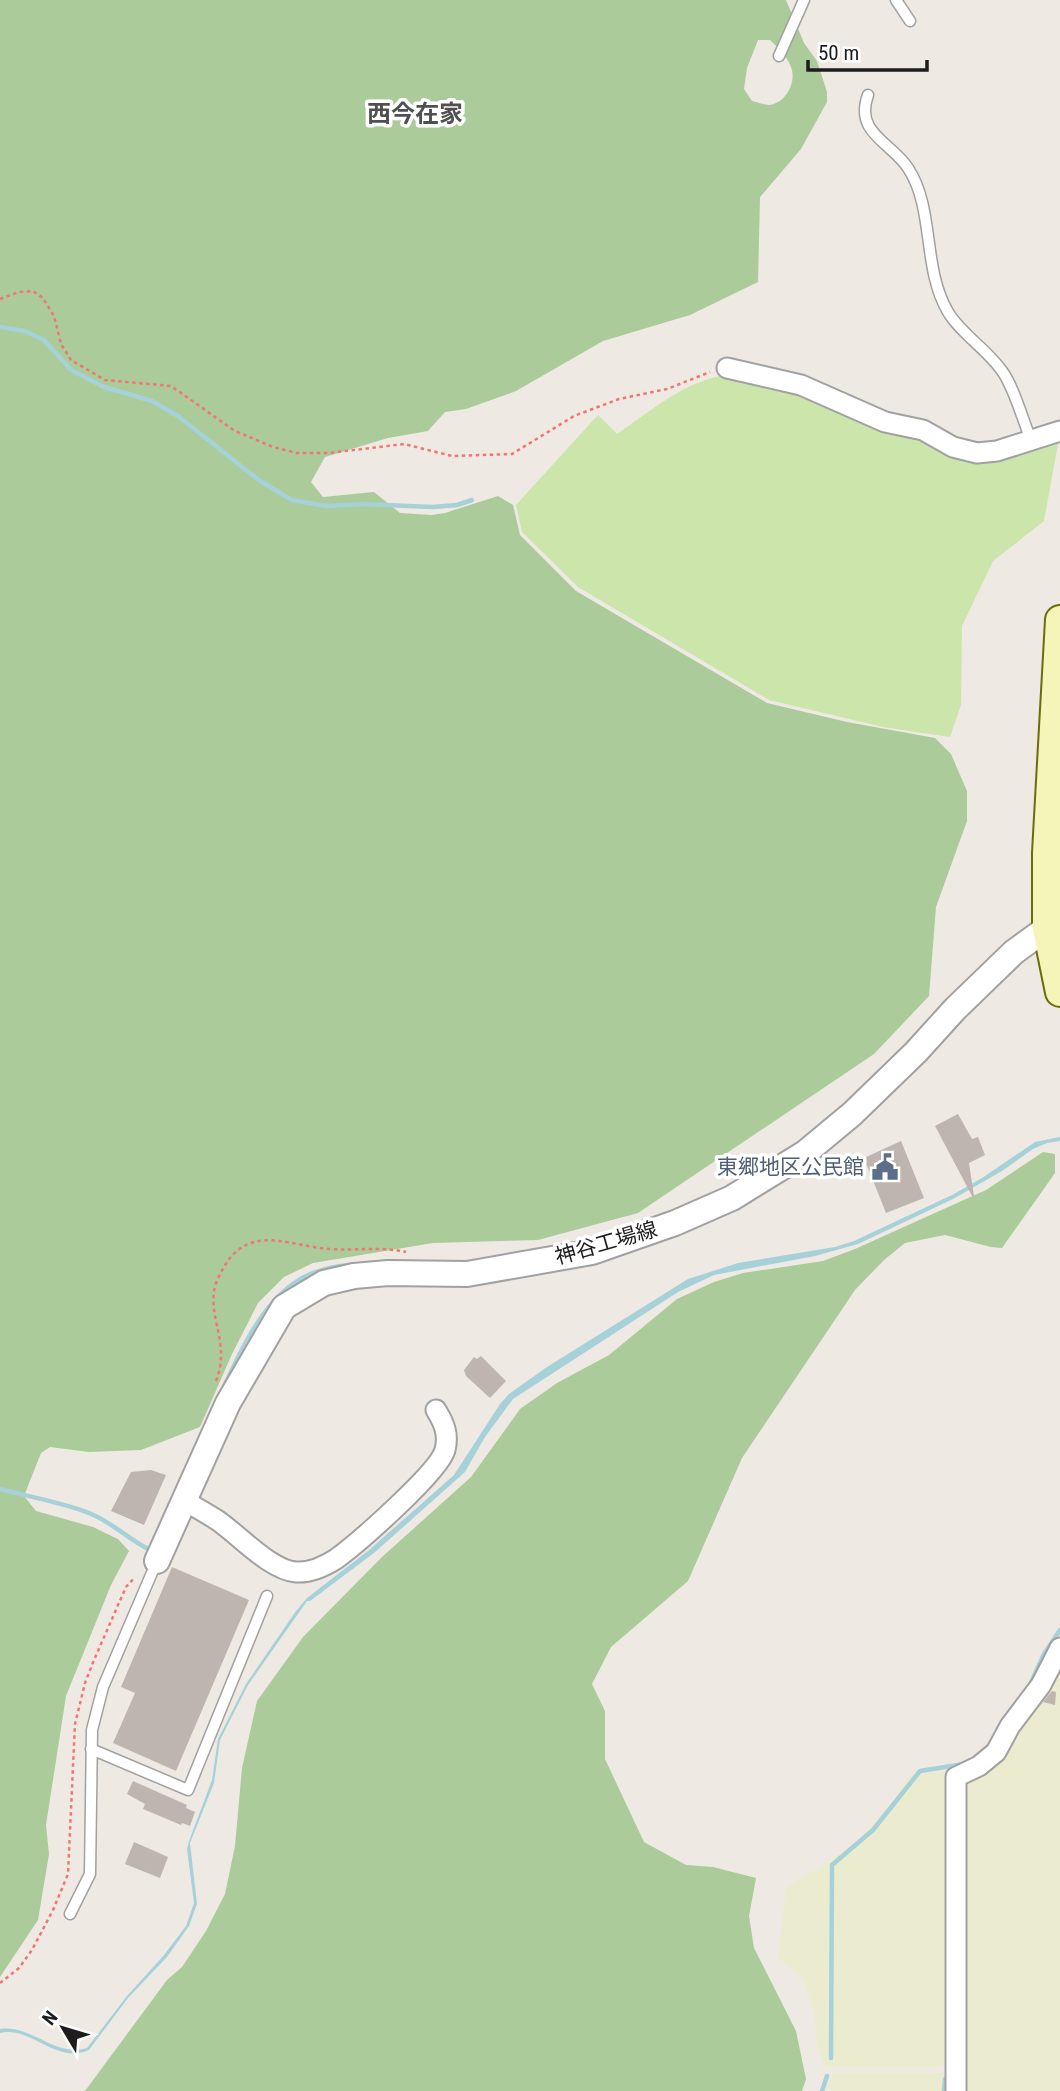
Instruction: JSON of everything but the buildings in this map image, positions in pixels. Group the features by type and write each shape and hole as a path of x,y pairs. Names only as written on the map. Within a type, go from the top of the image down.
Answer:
{"main road":[{"path":"1060,620 1048,853 1060,992"}],"street":[{"path":"727,368 801,385 885,422 923,430 953,447 977,453 997,451 1060,431"},
{"name":"神谷工場線","path":"157,1561 228,1404 284,1307 324,1283 354,1276 387,1273 467,1273 592,1252 675,1223 732,1198 805,1153 852,1114 1014,952 1054,927"},
{"path":"185,1501 217,1520 281,1570 298,1573 316,1569 335,1559 358,1541 430,1475 445,1452 447,1434 444,1422 436,1410"},
{"path":"956,2091 956,1777 979,1766 996,1752 1010,1726 1041,1685 1060,1648"}],"lane":[{"path":"779,56 804,0"},
{"path":"896,0 910,21"},
{"path":"868,95 863,108 866,123 907,167 919,190 935,286 949,314 1003,372 1031,440"},
{"path":"70,1914 90,1874 92,1730 103,1687 157,1561"},
{"path":"92,1749 188,1790 267,1596"}],"path":[{"path":"0,299 19,292 33,291 43,298 54,316 61,344 71,360 105,380 171,386 235,431 273,447 297,453 329,453 404,444 452,456 512,454 574,416 619,398 667,388 699,375 727,368"},
{"path":"0,1983 19,1968 32,1950 68,1874 75,1724 85,1683 126,1587 132,1579 157,1561"}],"green space":[{"path":"0,0 786,0 804,43 817,61 827,92 827,102 801,149 760,197 758,282 690,315 603,341 516,391 466,409 445,412 428,431 388,438 325,457 311,482 323,497 374,492 400,513 445,513 498,496 513,505 520,535 576,591 767,703 847,722 935,738 951,754 967,791 967,821 936,907 929,996 874,1054 638,1213 538,1240 433,1243 313,1263 284,1277 258,1303 200,1427 141,1450 89,1452 50,1447 41,1453 24,1496 36,1511 93,1527 118,1539 129,1551 111,1585 66,1696 46,1825 49,1854 38,1920 0,1977","holes":["758,40 770,40 787,59 792,79 785,96 769,105 752,101 744,89 747,68"]},
{"path":"728,375 759,377 921,434 958,456 1059,438 1044,521 993,561 962,626 961,705 950,737 883,727 769,700 578,587 522,532 516,505 598,415 617,434 684,389"},
{"path":"1043,1152 1055,1154 1055,1173 1002,1248 945,1235 905,1243 855,1290 742,1458 688,1581 611,1647 592,1684 605,1711 605,1759 644,1842 686,1865 713,1867 756,1878 749,1916 754,1948 796,2031 806,2079 802,2091 85,2091 167,1980 182,1967 206,1931 225,1894 235,1846 242,1768 257,1701 303,1637 382,1557 471,1477 520,1409 557,1383 609,1355 677,1299 714,1282 743,1273 823,1261 855,1249 986,1190"},
{"path":"1060,1653 1060,2091 959,2091 962,1787"},
{"path":"948,1771 952,1780 948,2061 938,2067 828,2067 822,2062 817,2045 814,2011 805,1984 797,1972 778,1959 786,1888 854,1845 889,1806 909,1775"},
{"path":"832,2073 942,2073 947,2076 947,2091 826,2091"}],"water":[{"path":"1060,1137 1060,1141 1033,1149 1002,1171 953,1199 858,1244 815,1256 714,1275 678,1292 513,1399 485,1437 465,1472 374,1553 307,1601 248,1685 220,1740 214,1783 190,1843 197,1904 189,1926 167,1957 128,1998 89,2050 65,2053 22,2034 0,2033 0,2029 11,2029 64,2049 87,2048 127,1996 164,1955 186,1926 194,1903 187,1849 212,1780 218,1739 246,1684 307,1598 369,1550 454,1475 509,1394 547,1367 688,1279 738,1263 835,1247 854,1241 952,1195 1035,1142"},
{"path":"391,1260 423,1262 321,1273 292,1288 210,1417 212,1407 241,1346 253,1325 282,1290 300,1277 321,1268"}],"waterway":[{"path":"0,327 25,331 44,340 71,370 104,387 152,401 178,416 260,481 292,500 327,506 361,504 433,507 457,505 472,500"},
{"path":"0,1489 89,1513 150,1550"},
{"path":"1030,1685 1044,1654 1060,1630"},
{"path":"831,2058 832,1865 873,1830 920,1771 964,1764"},
{"path":"822,2091 827,2076"},
{"path":"944,2091 945,2079"}],"place":[{"name":"東郷地区公民館","path":"885,1167"}],"district":[{"name":"西今在家","path":"415,114"}]}
